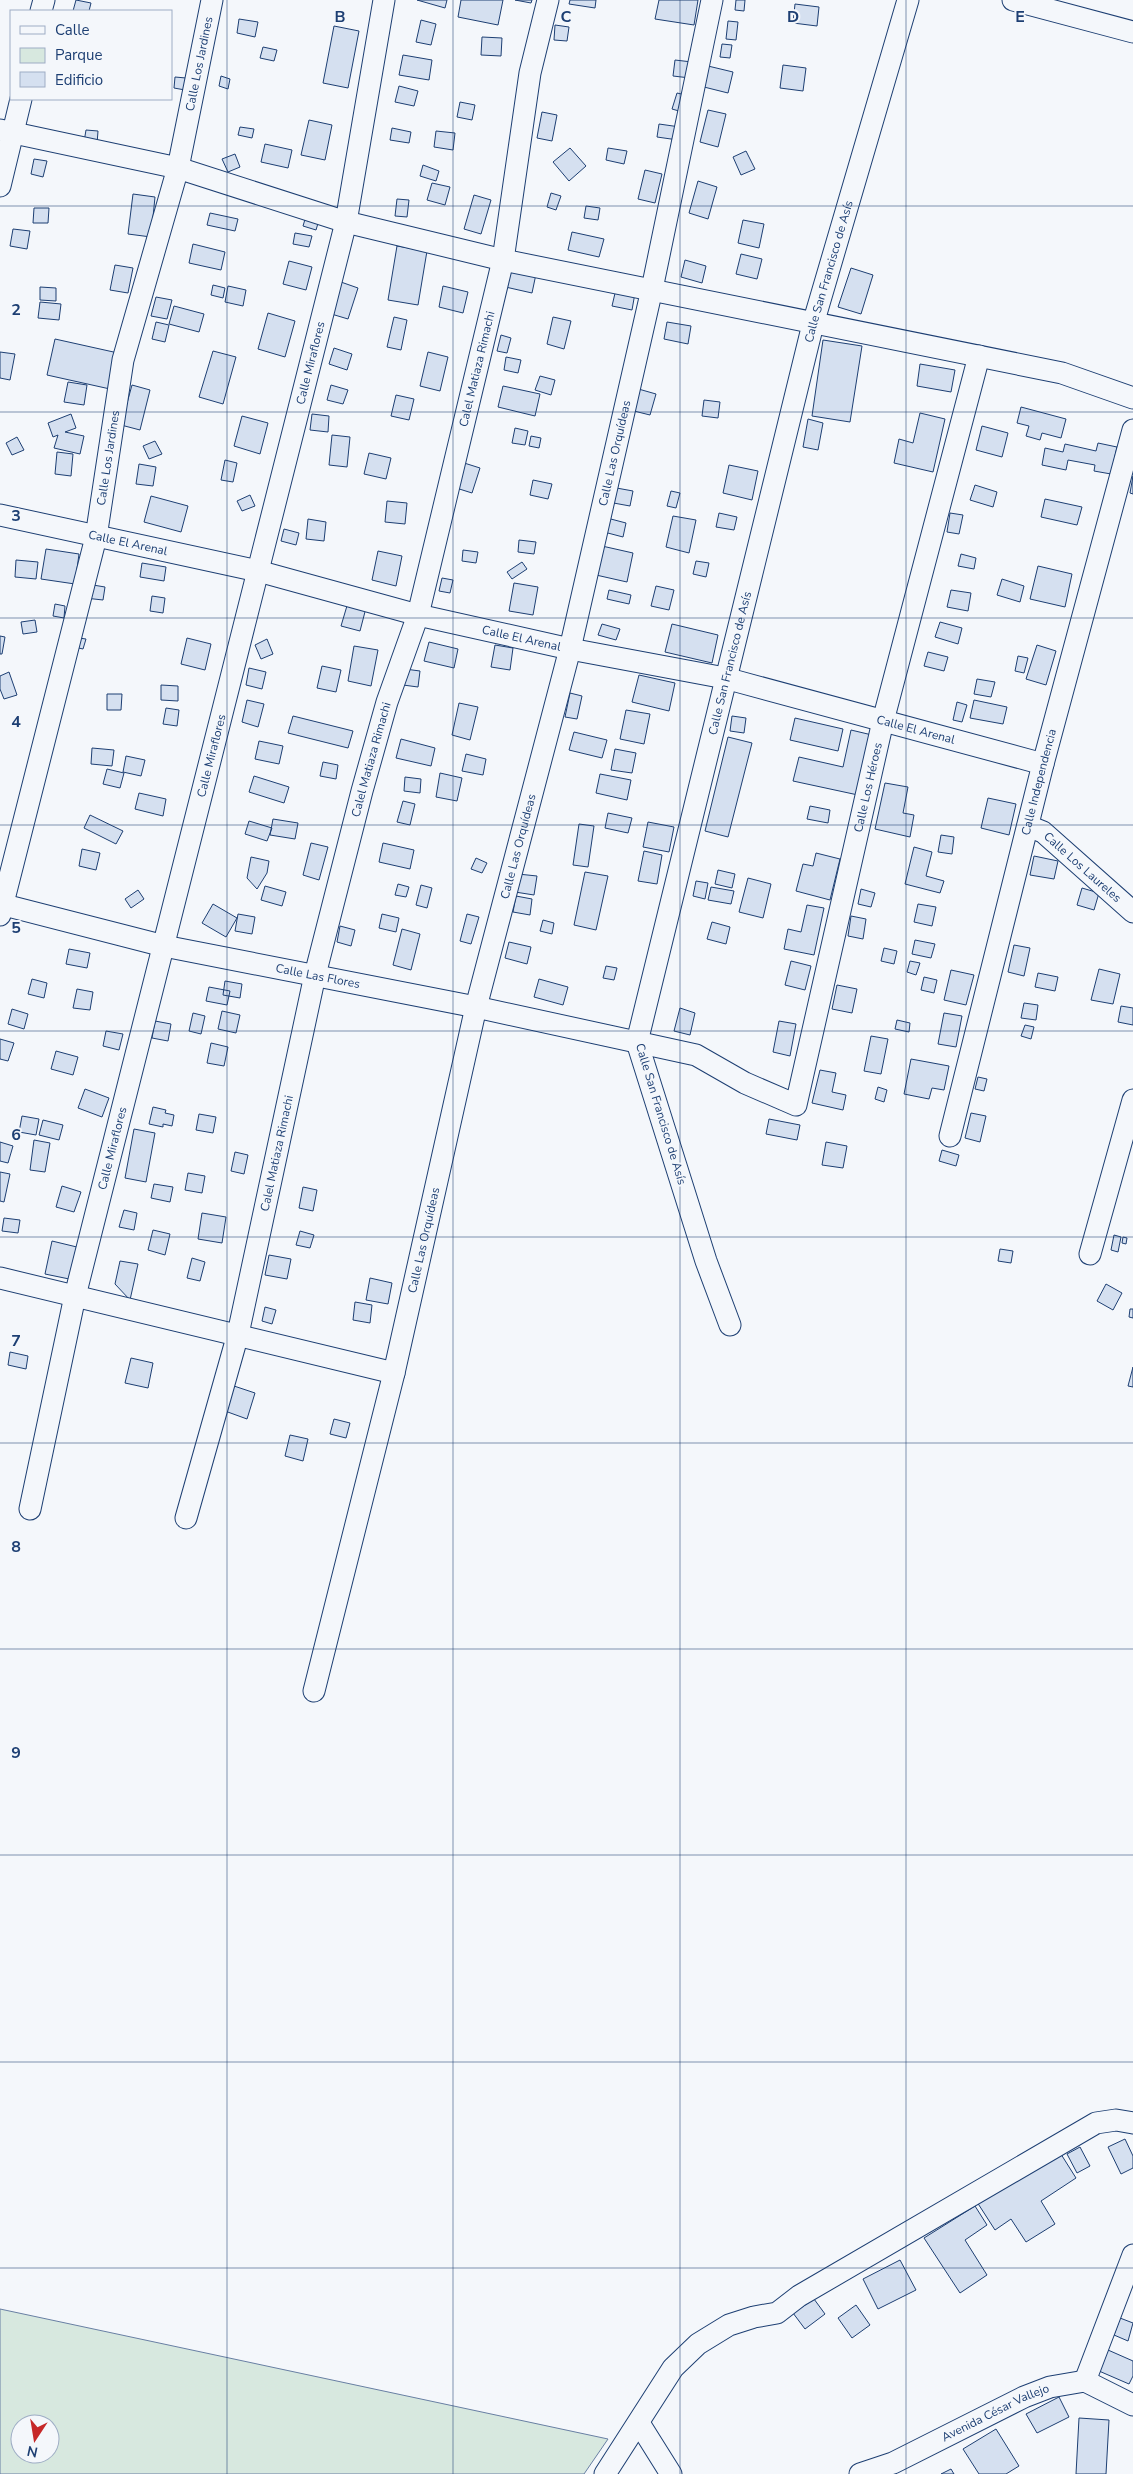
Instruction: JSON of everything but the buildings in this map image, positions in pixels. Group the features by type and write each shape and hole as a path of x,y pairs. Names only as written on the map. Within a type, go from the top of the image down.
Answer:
{"street":[{"name":"Calle Los Jardines","path":"1,908 96,537 123,360 178,168 212,0"},
{"name":"Calle Miraflores","path":"30,1509 75,1296 346,222 384,0"},
{"name":"Calel Matiaza Rimachi","path":"186,1518 238,1334 315,974 385,711 418,615 503,260 530,73 548,0"},
{"name":"Calle Las Orquídeas","path":"314,1691 394,1373 476,1007 570,649 652,289 712,0"},
{"name":"Calle San Francisco de Asís","path":"730,1325 706,1261 637,1042 813,324 908,0"},
{"path":"1013,0 1068,8 1133,32"},
{"path":"0,186 6,131 21,100"},
{"path":"6,131 178,168 346,222 503,260 1062,373 1133,398"},
{"name":"Calle Los Héroes","path":"796,1105 883,721 979,356"},
{"name":"Calle Independencia","path":"950,1136 1043,764 1133,430"},
{"name":"Calle El Arenal","path":"0,515 258,571 418,615 570,649 725,678 1043,764"},
{"name":"Calle Los Laureles","path":"1028,826 1043,832 1133,912"},
{"name":"Calle Las Flores","path":"1,908 164,946 315,974 696,1055 745,1083 796,1105"},
{"path":"1090,1254 1133,1100"},
{"path":"0,1278 394,1373"},
{"path":"605,2474 673,2368 712,2334 729,2325 754,2317 777,2313 799,2296 1096,2123 1116,2120 1133,2123"},
{"path":"1133,2255 1085,2380 1133,2405"},
{"name":"Avenida César Vallejo","path":"860,2474 893,2463 1024,2397 1050,2388 1085,2380"},
{"path":"639,2422 671,2474"}],"green space":[{"path":"0,2309 608,2439 584,2474 0,2474"}]}
